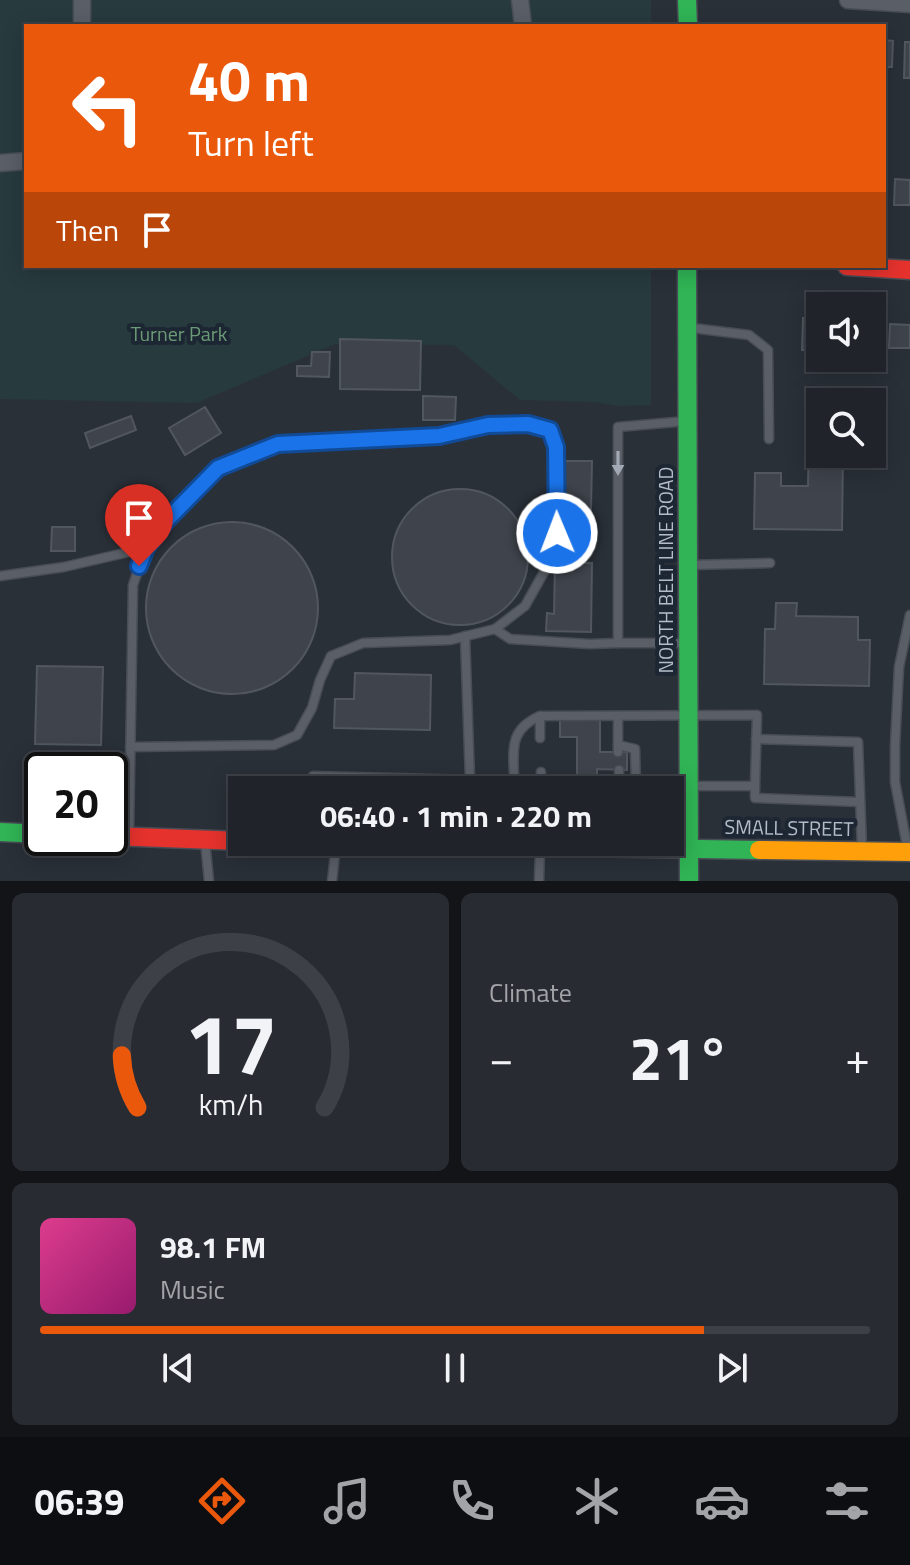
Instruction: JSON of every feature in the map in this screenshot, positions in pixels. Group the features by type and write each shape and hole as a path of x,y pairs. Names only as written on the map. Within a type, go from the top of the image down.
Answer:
{"street":[{"path":"82,0 82,24"},
{"path":"520,0 523,24"},
{"path":"687,0 688,24"},
{"path":"848,0 910,4"},
{"path":"0,163 24,161"},
{"name":"NORTH BELT LINE ROAD","path":"687,268 689,879"},
{"path":"878,268 910,270"},
{"path":"0,832 24,833"},
{"path":"128,837 228,841"},
{"name":"SMALL STREET","path":"684,848 909,852"}],"lane":[{"path":"687,327 749,335 768,350 769,439"},
{"path":"618,643 618,427 687,421"},
{"path":"128,763 133,585 146,548 165,522 218,468 278,444 439,436 488,425 528,424 550,430 556,447 557,533 553,556 525,606 495,629 450,640 363,643 331,656 312,708 297,735 274,745 130,747"},
{"path":"0,576 64,567 146,548"},
{"path":"688,565 770,563"},
{"path":"909,852 895,782 899,678 903,639 910,615"},
{"path":"495,629 510,639 590,644 689,643"},
{"path":"465,636 470,776"},
{"path":"514,776 515,736 525,723 540,716 757,715 755,798 860,802"},
{"path":"540,716 540,738"},
{"path":"618,717 618,749 635,749 636,776"},
{"path":"756,739 858,742 862,851"},
{"path":"619,770 619,776"},
{"path":"690,786 755,786"},
{"path":"900,806 910,807"},
{"path":"205,840 209,881"},
{"path":"332,881 335,856"},
{"path":"539,881 546,856"}],"green space":[{"name":"Turner Park","path":"0,0 651,0 651,24 24,24 24,268 651,268 651,405 520,400 454,345 335,344 197,403 0,399"}],"building":[{"path":"886,40 893,41 892,67 886,67"},
{"path":"905,42 910,42 910,78 904,78"},
{"path":"895,179 910,180 910,205 894,205"},
{"path":"803,318 806,318 806,350 802,350"},
{"path":"890,324 910,325 910,348 889,348"},
{"path":"340,339 421,341 420,390 340,389"},
{"path":"312,352 330,352 329,377 297,376 297,366 311,366"},
{"path":"423,396 456,397 455,420 423,420"},
{"path":"205,407 221,433 185,455 169,428"},
{"path":"131,416 136,430 90,448 85,433"},
{"path":"565,461 592,461 591,509 564,509"},
{"path":"808,468 843,468 842,530 754,529 755,473 781,473 781,486 808,486"},
{"path":"460,489 486,494 508,509 523,531 528,557 523,583 508,605 486,620 460,625 434,620 412,605 397,583 392,557 397,531 412,509 434,494"},
{"path":"232,522 265,529 293,547 311,575 318,608 311,641 293,669 265,687 232,694 199,687 171,669 153,641 146,608 153,575 171,547 199,529"},
{"path":"52,527 75,527 75,551 51,551"},
{"path":"555,563 592,563 591,632 546,631 547,613 554,614"},
{"path":"776,603 797,603 796,616 858,617 858,640 870,640 869,686 764,684 765,629 775,629"},
{"path":"37,666 103,667 101,745 35,744"},
{"path":"355,673 431,675 430,730 334,728 335,699 354,699"},
{"path":"560,719 600,719 600,752 627,752 627,770 597,769 597,776 577,776 577,737 560,737"}],"traffic: fast":[{"path":"687,0 688,24"},
{"path":"687,268 689,881"},
{"path":"0,832 24,833"},
{"path":"684,849 759,850"}],"traffic: slow":[{"path":"759,850 910,852"}],"traffic: jam":[{"path":"878,268 910,270"},
{"path":"128,837 228,840"}],"route":[{"path":"139,566 146,548 165,522 218,468 278,444 439,436 488,425 528,424 550,430 556,447 557,533"}]}
